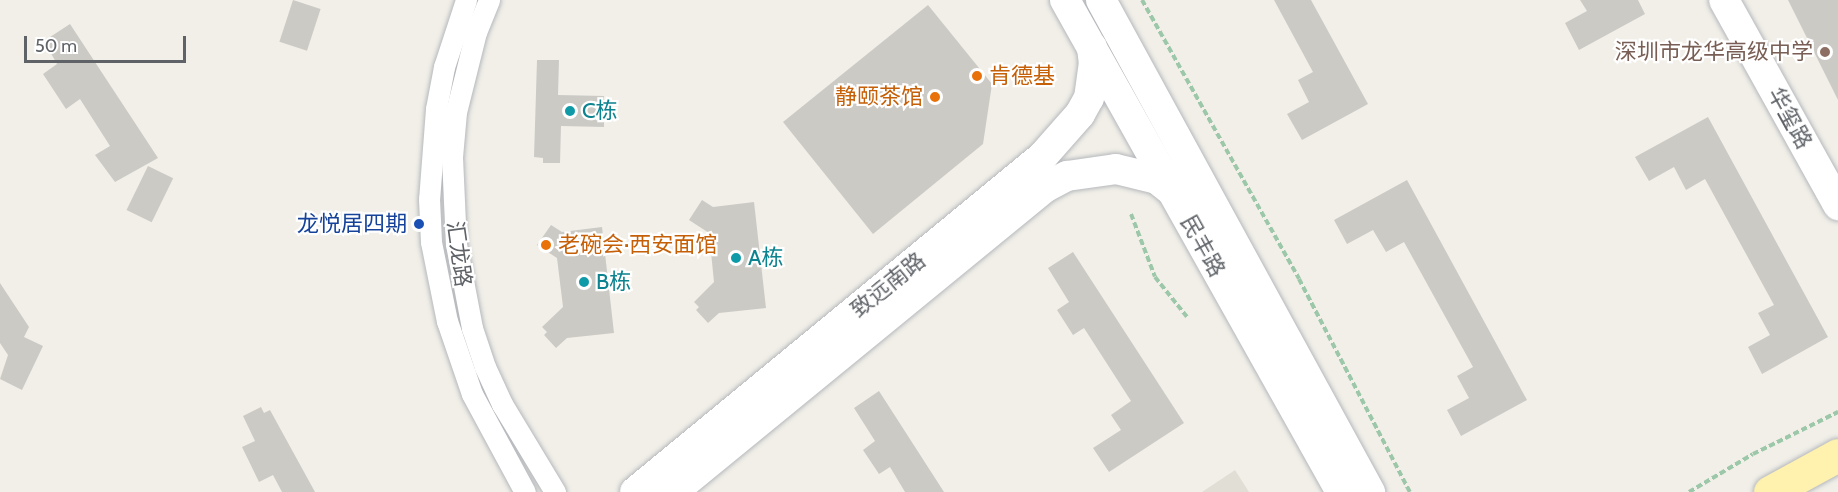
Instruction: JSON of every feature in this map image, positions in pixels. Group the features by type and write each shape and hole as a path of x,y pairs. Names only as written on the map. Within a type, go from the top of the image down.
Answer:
{"main road":[{"path":"1770,492 1838,455"}],"street":[{"name":"汇龙路","path":"466,0 444,67 436,109 429,200 431,242 447,321 472,394 525,492"},
{"name":"汇龙路","path":"489,0 466,64 456,112 452,157 456,244 472,328 485,367 502,404 555,492"},
{"name":"民丰路","path":"1065,0 1341,492"},
{"name":"民丰路","path":"1101,0 1370,492"},
{"name":"华玺路","path":"1724,0 1838,205"},
{"name":"致远南路","path":"635,492 1043,156 1070,127 1089,98 1094,64 1092,47"},
{"name":"致远南路","path":"673,492 1046,187 1067,176 1116,169 1157,179 1173,192"}],"path":[{"path":"1142,0 1299,279 1410,492"},
{"path":"1131,214 1155,277 1187,317"},
{"path":"1689,492 1753,454 1838,412"}],"shaded area":[{"path":"1235,470 1249,492 1202,492"}],"building":[{"path":"293,0 321,9 307,51 279,42"},
{"path":"1274,0 1311,0 1368,104 1302,140 1287,114 1309,102 1298,80 1313,72"},
{"path":"1580,0 1638,0 1645,14 1579,50 1565,23 1587,11"},
{"name":"深圳市龙华高级中学","path":"1788,0 1838,0 1838,100"},
{"path":"928,5 992,84 983,144 873,234 783,122"},
{"path":"70,24 158,158 115,182 95,155 110,146 80,99 66,109 43,74 57,64 44,41"},
{"name":"C栋","path":"537,60 559,60 558,95 604,96 604,127 561,126 560,163 543,163 543,158 534,157"},
{"path":"1708,117 1828,337 1762,374 1748,347 1770,335 1758,313 1774,305 1705,179 1686,190 1674,167 1649,181 1635,157"},
{"path":"148,166 173,178 152,222 127,210"},
{"path":"1407,180 1527,400 1461,436 1447,410 1469,398 1457,376 1473,367 1404,242 1386,252 1373,230 1347,244 1334,220"},
{"name":"A栋","path":"702,200 713,207 754,202 766,308 719,313 708,323 696,310 699,307 694,302 714,282 709,233 689,220"},
{"name":"B栋","path":"551,225 562,232 602,227 614,333 567,338 556,348 544,335 547,332 542,327 563,307 557,258 537,245"},
{"path":"1073,252 1184,423 1109,472 1093,448 1121,430 1111,415 1131,401 1084,328 1073,335 1057,310 1069,302 1048,268"},
{"path":"0,283 29,327 24,337 43,346 22,390 0,379 8,355 0,343"},
{"path":"879,391 944,492 905,492 890,467 879,474 863,450 875,441 854,408"},
{"path":"261,407 264,413 270,410 315,492 282,492 273,475 259,482 242,447 255,441 243,416"}],"place":[{"name":"深圳市龙华高级中学","path":"1825,52"},
{"name":"肯德基","path":"977,76"},
{"name":"静颐茶馆","path":"935,97"},
{"name":"C栋","path":"570,111"},
{"name":"龙悦居四期","path":"419,224"},
{"name":"老碗会·西安面馆","path":"546,245"},
{"name":"A栋","path":"736,258"},
{"name":"B栋","path":"584,282"}]}
